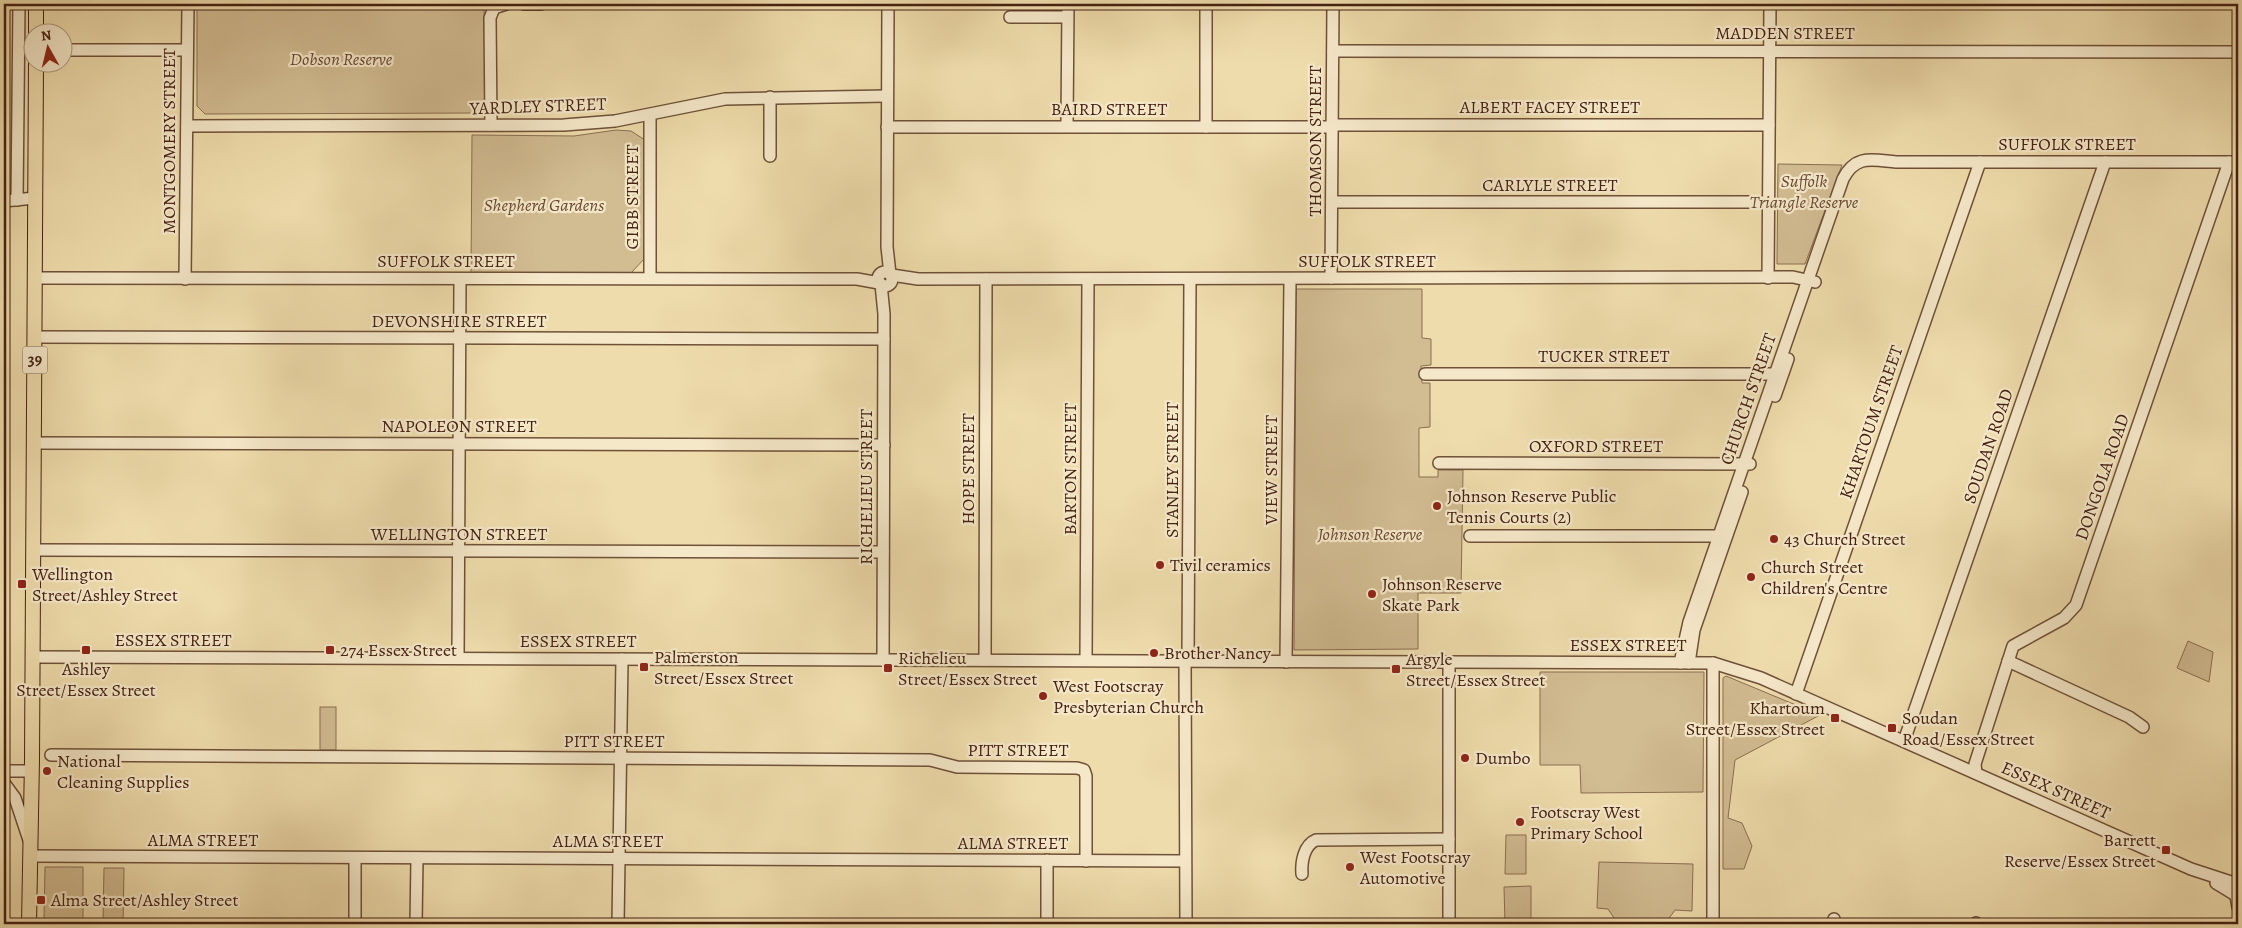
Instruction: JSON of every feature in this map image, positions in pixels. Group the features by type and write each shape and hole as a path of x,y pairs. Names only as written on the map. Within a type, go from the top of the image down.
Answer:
{"main road":[{"path":"36,4 36,22"},
{"name":"39","path":"29,924 34,550 36,72"}],"street":[{"path":"17,200 19,4"},
{"name":"MONTGOMERY STREET","path":"186,279 188,4"},
{"path":"491,126 490,18 492,10 501,4"},
{"path":"524,4 541,4"},
{"name":"RICHELIEU STREET","path":"883,660 884,314 888,4"},
{"path":"1067,126 1068,4"},
{"path":"1206,4 1206,127"},
{"name":"THOMSON STREET","path":"1331,278 1333,4"},
{"path":"1768,278 1770,4"},
{"path":"1010,17 1068,17"},
{"path":"72,50 187,50"},
{"name":"MADDEN STREET","path":"1332,51 2238,52"},
{"name":"YARDLEY STREET","path":"187,126 491,126 588,124 650,115 708,101 770,97 887,96"},
{"path":"770,97 770,156"},
{"name":"GIBB STREET","path":"650,115 650,278"},
{"name":"ALBERT FACEY STREET","path":"1332,126 1769,125"},
{"name":"BAIRD STREET","path":"887,127 1332,126"},
{"name":"KHARTOUM STREET","path":"1796,694 1980,162"},
{"name":"SOUDAN ROAD","path":"1904,741 2105,162"},
{"name":"SUFFOLK STREET","path":"1865,163 2234,162"},
{"name":"DONGOLA ROAD","path":"1976,773 1975,764 2008,661 2016,643 2064,618 2076,606 2234,162"},
{"name":"CHURCH STREET","path":"1685,663 1684,635 1723,536 1811,281 1852,174 1859,166 1865,163"},
{"path":"4,201 35,198"},
{"name":"CARLYLE STREET","path":"1332,202 1768,202"},
{"name":"SUFFOLK STREET","path":"35,278 1290,279 1793,277 1811,281"},
{"path":"458,658 460,279"},
{"name":"HOPE STREET","path":"985,660 986,279"},
{"name":"BARTON STREET","path":"1086,660 1088,279"},
{"name":"STANLEY STREET","path":"1186,924 1190,279"},
{"name":"VIEW STREET","path":"1286,662 1290,279"},
{"name":"DEVONSHIRE STREET","path":"34,337 884,339"},
{"name":"TUCKER STREET","path":"1425,374 1779,374"},
{"name":"NAPOLEON STREET","path":"34,443 884,445"},
{"name":"OXFORD STREET","path":"1439,463 1748,464"},
{"path":"1470,536 1723,536"},
{"name":"WELLINGTON STREET","path":"34,550 883,552"},
{"name":"ESSEX STREET","path":"33,657 1713,664 1745,672 2237,890"},
{"path":"618,924 622,659"},
{"path":"2008,661 2129,717 2143,727"},
{"path":"1449,662 1449,924"},
{"path":"1712,924 1713,664"},
{"name":"PITT STREET","path":"51,755 930,760 957,767 1081,768 1086,776 1086,861"},
{"path":"4,771 32,771"},
{"path":"4,783 15,798 31,851"},
{"path":"1302,874 1302,858 1310,844 1316,840 1449,839"},
{"name":"ALMA STREET","path":"31,851 355,858 1185,861"},
{"path":"355,858 355,924"},
{"path":"416,924 417,858"},
{"path":"1047,860 1047,924"}],"green space":[{"name":"Dobson Reserve","path":"197,4 484,4 485,105 477,113 205,114 197,106"},
{"name":"Shepherd Gardens","path":"616,130 631,131 645,140 645,258 631,273 471,274 472,135 574,136"},
{"name":"Suffolk Triangle Reserve","path":"1778,164 1842,165 1805,264 1777,264"},
{"name":"Johnson Reserve","path":"1296,289 1422,289 1422,338 1431,339 1431,365 1421,366 1422,383 1430,383 1430,427 1419,428 1419,477 1438,477 1438,470 1463,470 1461,593 1418,593 1418,649 1294,650"},
{"path":"2188,641 2213,652 2209,682 2177,668"},
{"path":"1540,672 1704,672 1703,792 1581,793 1580,765 1540,765"},
{"path":"1726,676 1820,715 1735,760 1728,818 1742,823 1752,846 1744,869 1723,869 1723,678"},
{"path":"320,707 336,707 336,750 320,750"},
{"path":"1506,835 1526,835 1526,874 1505,874"},
{"path":"1599,862 1693,864 1692,911 1675,910 1665,924 1618,924 1608,909 1597,908"},
{"path":"45,867 83,867 83,919 44,919"},
{"path":"104,868 124,868 123,924 103,924"},
{"path":"1531,886 1531,924 1505,924 1504,887"}],"place":[{"name":"Johnson Reserve Public Tennis Courts (2)","path":"1437,506"},
{"name":"43 Church Street","path":"1774,539"},
{"name":"Tivil ceramics","path":"1160,565"},
{"name":"Church Street Children's Centre","path":"1751,577"},
{"name":"Wellington Street/Ashley Street","path":"22,584"},
{"name":"Johnson Reserve Skate Park","path":"1372,594"},
{"name":"Ashley Street/Essex Street","path":"86,650"},
{"name":"274 Essex Street","path":"330,650"},
{"name":"Brother Nancy","path":"1154,653"},
{"name":"Palmerston Street/Essex Street","path":"644,667"},
{"name":"Richelieu Street/Essex Street","path":"888,668"},
{"name":"Argyle Street/Essex Street","path":"1396,669"},
{"name":"West Footscray Presbyterian Church","path":"1043,696"},
{"name":"Khartoum Street/Essex Street","path":"1835,718"},
{"name":"Soudan Road/Essex Street","path":"1892,728"},
{"name":"Dumbo","path":"1465,758"},
{"name":"National Cleaning Supplies","path":"47,771"},
{"name":"Footscray West Primary School","path":"1520,822"},
{"name":"Barrett Reserve/Essex Street","path":"2166,850"},
{"name":"West Footscray Automotive","path":"1350,867"},
{"name":"Alma Street/Ashley Street","path":"41,900"}]}
